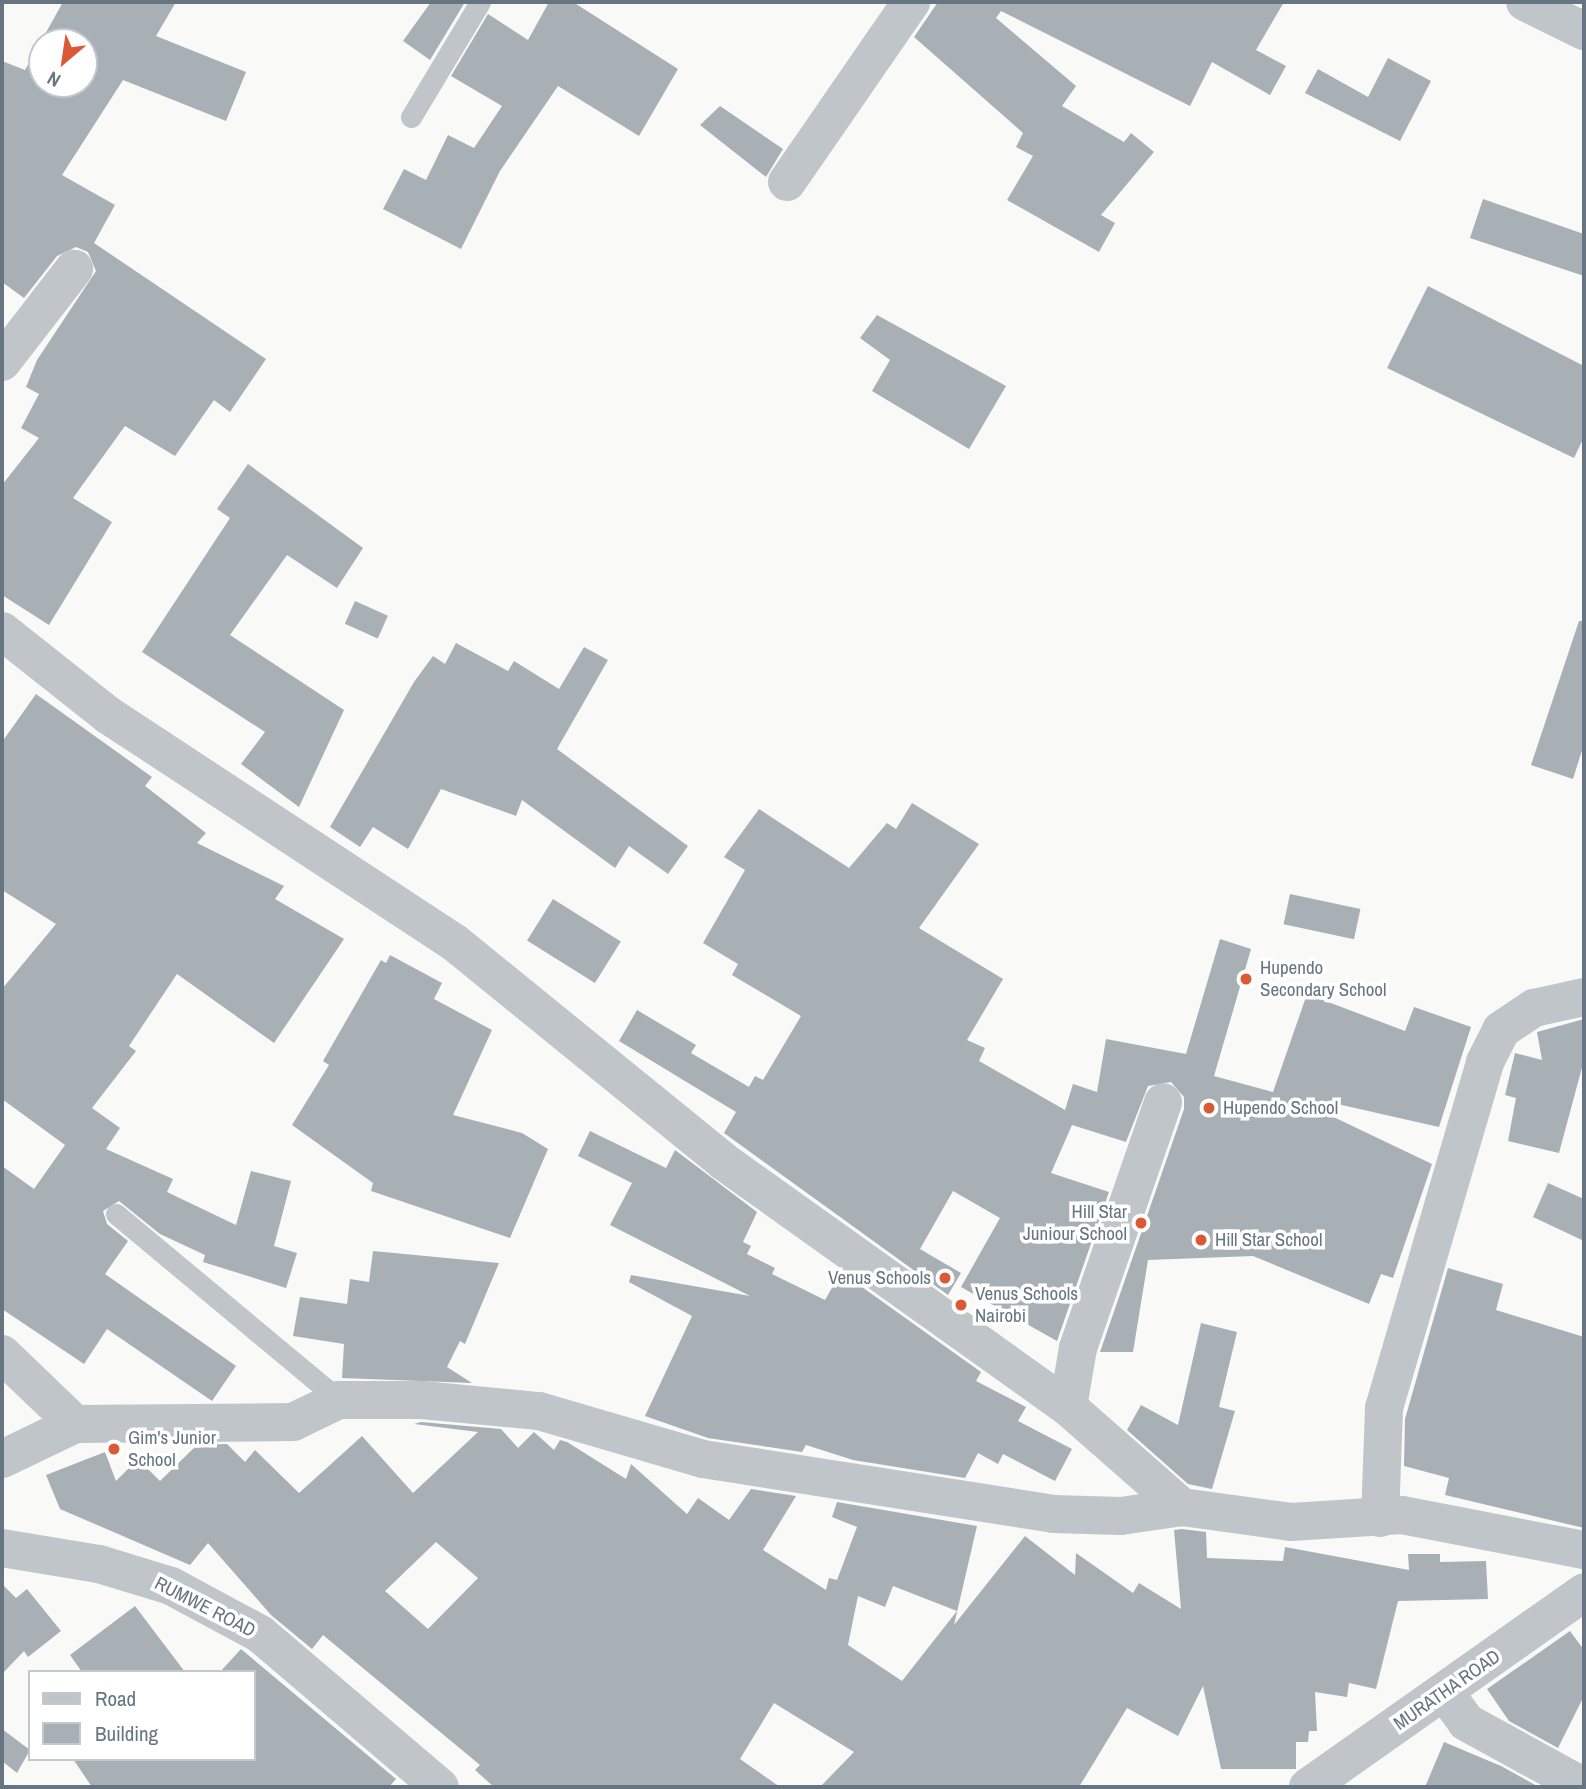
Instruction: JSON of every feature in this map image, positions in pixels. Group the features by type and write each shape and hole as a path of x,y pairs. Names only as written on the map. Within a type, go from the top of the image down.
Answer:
{"street":[{"path":"787,182 911,2"},
{"path":"1525,2 1584,31"},
{"path":"2,362 74,269"},
{"path":"2,631 108,715 455,943 734,1169 1068,1407 1182,1507"},
{"path":"1380,1518 1384,1408 1485,1062 1502,1030 1534,1008 1584,997"},
{"path":"1068,1407 1077,1348 1163,1101"},
{"path":"2,1354 75,1424"},
{"path":"2,1459 75,1424 293,1422 339,1400 539,1411 703,1459 1053,1514 1121,1516 1182,1507 1292,1522 1402,1515 1584,1550"},
{"name":"RUMWE ROAD","path":"2,1548 99,1564 171,1586 260,1634 430,1784"},
{"name":"MURATHA ROAD","path":"1328,1780 1584,1591"},
{"path":"1446,1694 1466,1722 1584,1787"}],"lane":[{"path":"411,117 480,2"},
{"path":"117,1214 339,1400"}],"building":[{"path":"63,2 176,2 156,36 246,72 226,121 123,80 62,175 115,205 94,243 266,359 230,412 214,400 175,456 125,426 73,498 112,522 49,625 2,595 2,485 39,438 21,428 39,394 26,387 37,360 96,271 88,252 76,247 57,256 24,298 2,282 2,61 25,70 28,65 28,98 98,98 98,28 48,28"},
{"path":"431,2 465,2 430,60 403,41"},
{"path":"549,2 573,2 678,69 639,136 558,86 500,171 461,249 383,209 404,169 426,180 448,135 474,148 502,106 451,76 488,14 528,40"},
{"path":"938,2 1284,2 1256,50 1286,66 1270,95 1212,62 1190,106 1001,11 996,18 1076,86 1062,106 1124,142 1131,133 1154,152 1101,215 1115,223 1099,252 1007,200 1033,156 1016,147 1023,133 914,37"},
{"path":"1388,58 1431,81 1400,141 1305,93 1318,69 1368,97"},
{"path":"720,106 783,149 766,177 700,125"},
{"path":"1483,199 1584,234 1584,276 1470,238"},
{"path":"1428,286 1584,366 1584,437 1574,458 1387,368"},
{"path":"877,315 1006,386 969,449 872,391 890,360 860,338"},
{"path":"248,464 363,548 337,588 287,555 230,635 344,710 299,807 241,764 265,732 142,652 230,518 217,509"},
{"path":"355,601 388,616 378,638 345,624"},
{"path":"1579,621 1584,621 1584,744 1573,779 1531,765"},
{"path":"456,643 508,671 514,661 559,689 584,647 608,660 557,749 688,846 668,874 629,846 615,868 522,800 516,816 441,789 408,849 373,827 360,847 330,827 414,682 433,656 445,664"},
{"path":"36,694 152,777 145,786 206,833 197,843 284,886 275,899 344,939 274,1043 177,974 129,1046 136,1051 92,1108 120,1128 106,1149 173,1179 167,1192 236,1225 251,1171 291,1181 274,1246 297,1253 286,1288 203,1262 205,1255 160,1234 119,1201 103,1211 107,1224 128,1241 105,1274 236,1366 212,1401 107,1329 84,1364 2,1309 2,1166 34,1189 65,1145 2,1099 2,989 56,924 2,890 2,742"},
{"path":"912,803 979,844 919,928 1003,979 967,1040 985,1048 979,1061 1065,1110 1073,1084 1097,1092 1106,1039 1186,1054 1220,939 1251,949 1214,1076 1273,1092 1307,994 1405,1031 1414,1007 1471,1027 1439,1127 1324,1101 1321,1111 1432,1164 1393,1278 1381,1274 1369,1304 1253,1256 1148,1260 1133,1352 1100,1352 1184,1109 1184,1097 1171,1082 1148,1086 1126,1142 1072,1125 1051,1173 1109,1192 1057,1341 961,1287 1000,1218 953,1191 920,1249 961,1273 948,1295 724,1133 736,1112 619,1041 637,1010 696,1045 691,1053 749,1087 755,1076 763,1080 801,1016 732,975 738,964 703,943 745,870 724,857 759,809 849,868 887,823 896,829"},
{"path":"1290,894 1360,909 1354,939 1284,924"},
{"path":"553,899 621,941 595,983 527,941"},
{"path":"390,955 442,983 434,999 492,1030 453,1115 522,1133 548,1149 510,1238 371,1191 373,1183 292,1125 329,1065 323,1061 381,960 386,963"},
{"path":"1584,1019 1584,1060 1559,1153 1508,1141 1516,1098 1505,1095 1515,1053 1542,1060 1537,1032"},
{"path":"590,1131 666,1168 675,1150 757,1212 743,1242 751,1246 747,1254 775,1268 772,1274 825,1300 841,1272 981,1372 976,1381 1026,1407 1018,1421 1072,1449 1055,1481 1003,1454 998,1464 978,1453 965,1478 853,1460 806,1445 802,1452 708,1438 645,1416 692,1316 629,1282 631,1275 750,1296 610,1225 632,1183 578,1156"},
{"path":"1548,1183 1584,1199 1584,1241 1533,1217"},
{"path":"373,1251 499,1263 465,1344 460,1341 447,1367 472,1383 342,1378 344,1344 293,1336 300,1297 347,1304 350,1279 369,1282"},
{"path":"1448,1268 1503,1284 1496,1310 1584,1337 1584,1528 1445,1495 1449,1478 1404,1466 1405,1419"},
{"path":"1201,1323 1237,1332 1219,1407 1235,1411 1212,1489 1188,1484 1127,1430 1141,1405 1178,1425"},
{"path":"421,1422 501,1429 518,1448 534,1432 554,1450 560,1440 567,1442 626,1479 631,1464 687,1514 698,1498 729,1520 751,1489 796,1496 763,1550 826,1590 829,1578 837,1580 857,1527 832,1517 837,1502 977,1526 954,1625 1025,1536 1075,1575 1076,1553 1133,1593 1139,1583 1181,1609 1174,1530 1182,1529 1206,1532 1207,1558 1283,1561 1285,1547 1409,1570 1408,1554 1440,1554 1440,1562 1486,1561 1488,1599 1398,1601 1376,1689 1349,1683 1347,1697 1315,1692 1317,1731 1309,1731 1308,1742 1296,1742 1296,1769 1221,1769 1203,1686 1178,1736 1127,1708 1079,1787 820,1787 854,1752 774,1703 740,1759 780,1787 494,1787 475,1770 480,1765 323,1635 312,1649 271,1615 208,1543 190,1565 60,1509 46,1475 105,1452 116,1481 138,1459 160,1481 197,1445 227,1444 245,1462 255,1450 299,1493 362,1436 413,1493 478,1432 414,1424","holes":["436,1542 478,1578 428,1629 385,1591","893,1586 957,1611 902,1681 848,1645 858,1596 885,1607"]},
{"path":"2,1584 16,1598 27,1589 61,1631 28,1657 24,1651 2,1674"},
{"path":"135,1606 183,1670 81,1670 70,1655"},
{"path":"1570,1631 1584,1650 1584,1696 1558,1748 1509,1721 1487,1689"},
{"path":"241,1649 396,1779 389,1787 92,1787 74,1761 256,1761 256,1670 222,1670"},
{"path":"2,1729 28,1748 28,1754 17,1773 2,1761"},
{"path":"1444,1742 1501,1766 1539,1787 1425,1787"}],"place":[{"name":"Hupendo Secondary School","path":"1246,979"},
{"name":"Hupendo School","path":"1209,1108"},
{"name":"Hill Star Juniour School","path":"1141,1223"},
{"name":"Hill Star School","path":"1201,1240"},
{"name":"Venus Schools","path":"945,1278"},
{"name":"Venus Schools Nairobi","path":"961,1305"},
{"name":"Gim's Junior School","path":"114,1449"}]}
